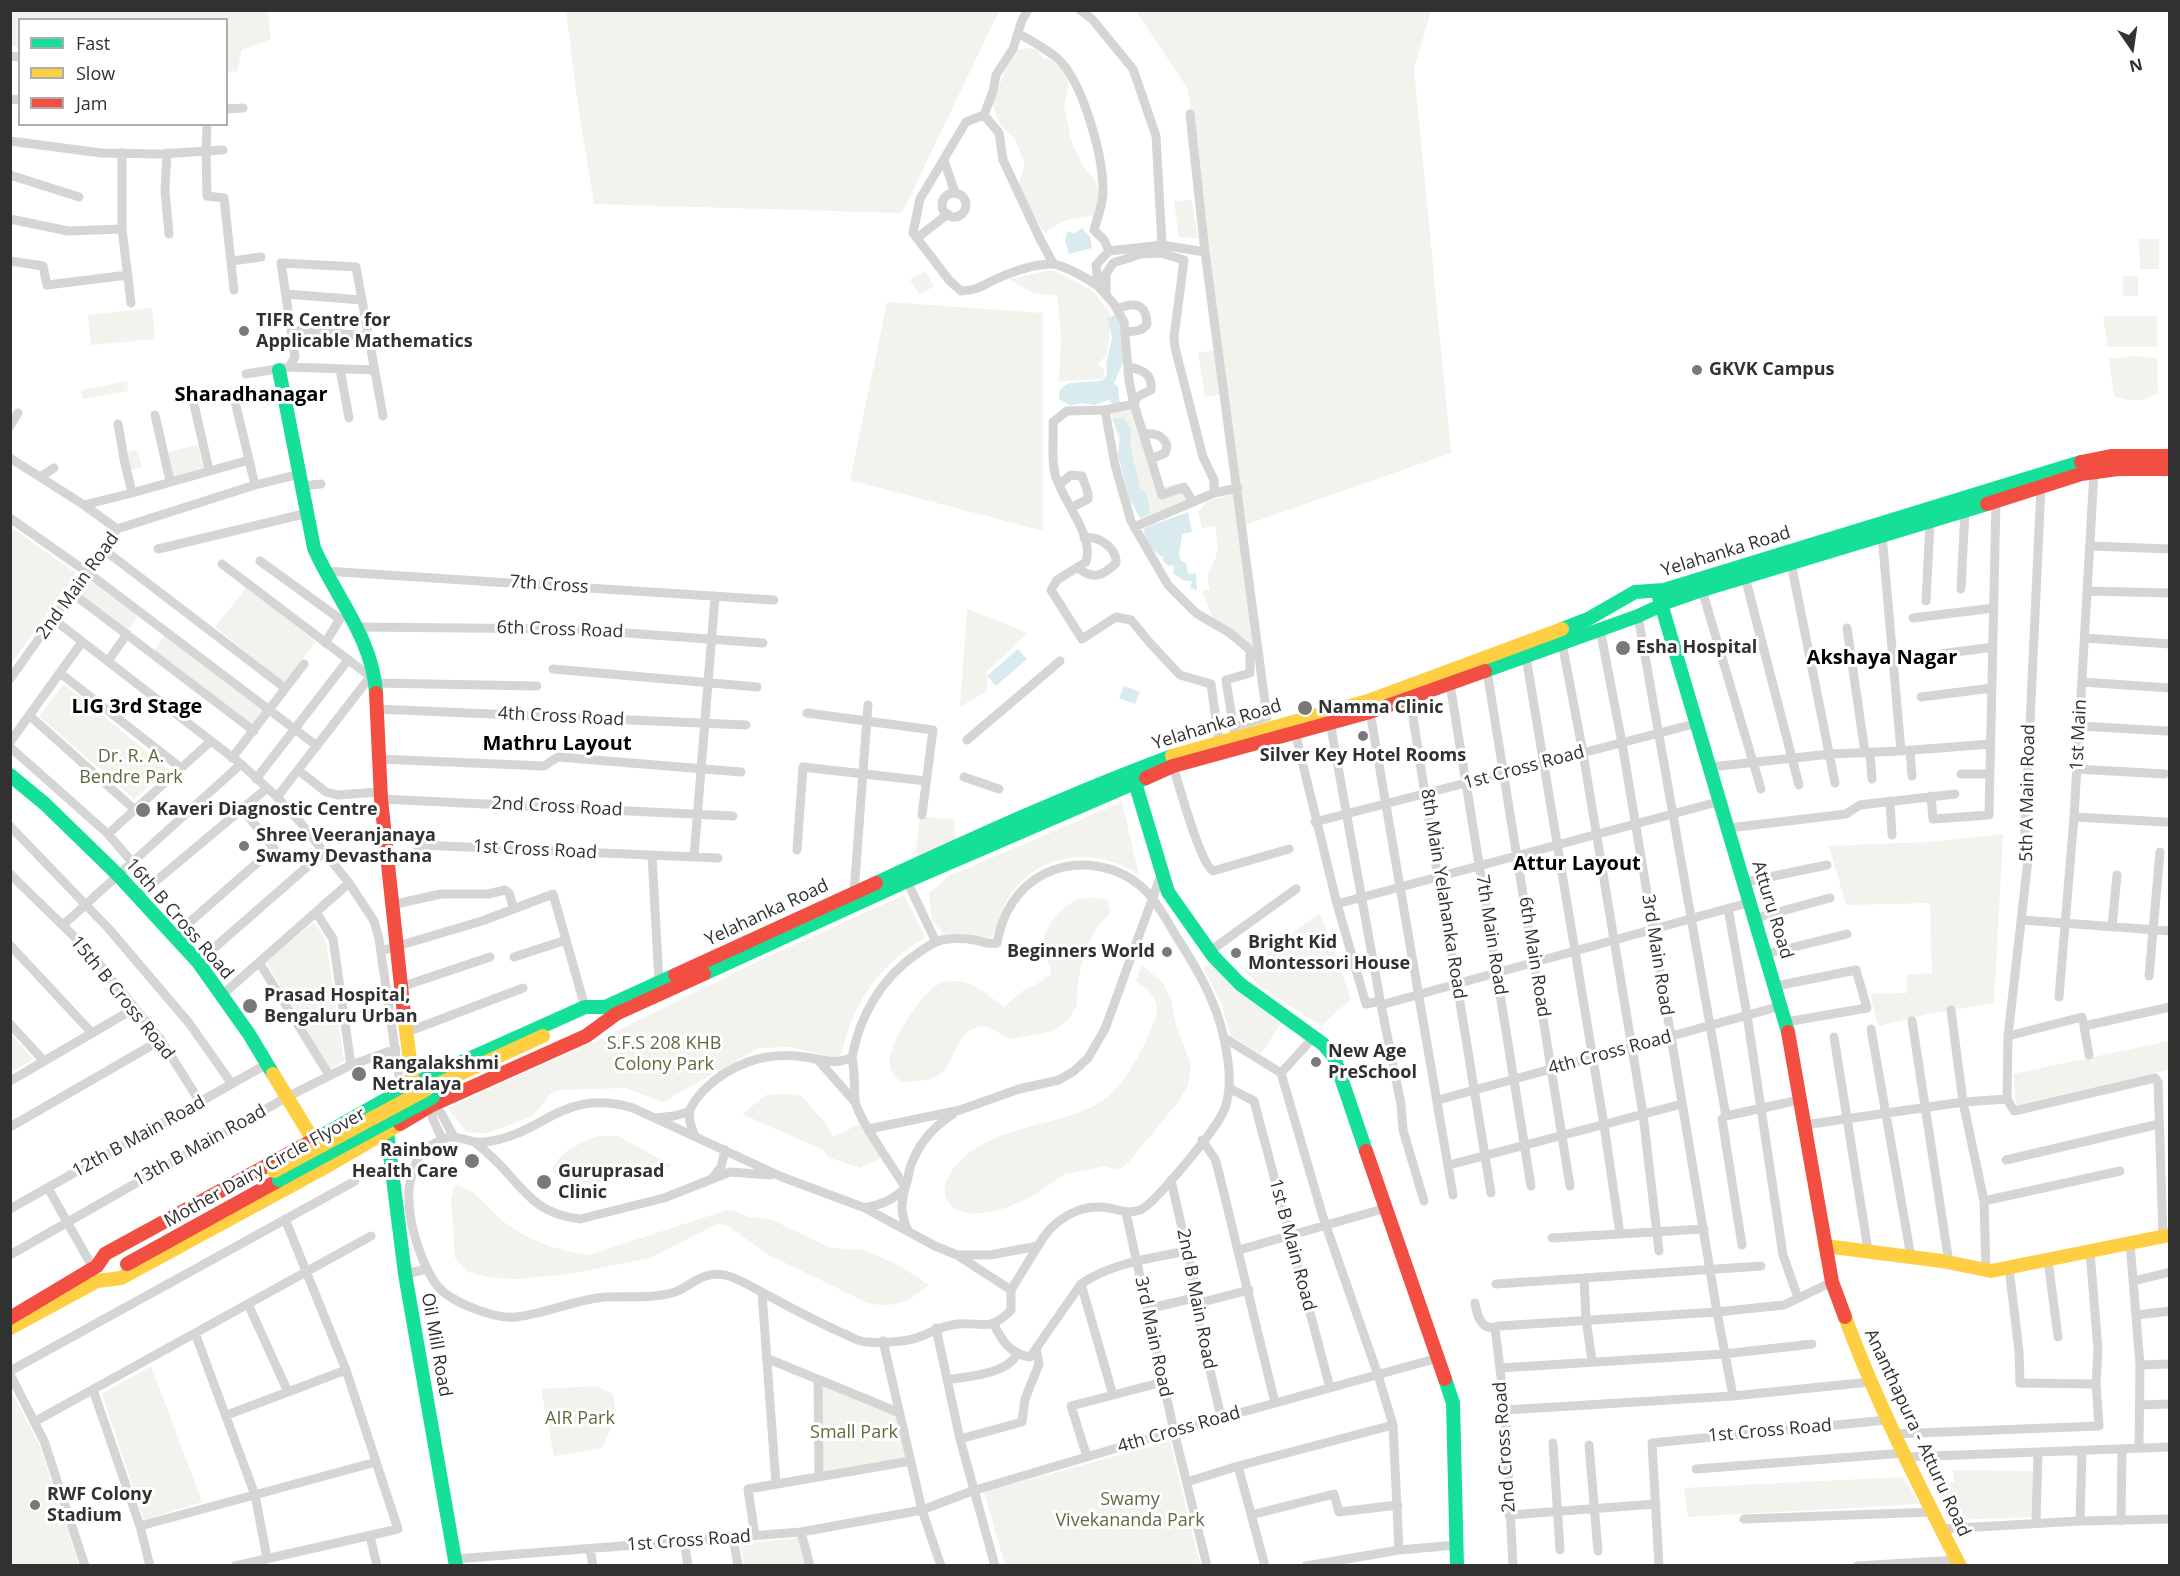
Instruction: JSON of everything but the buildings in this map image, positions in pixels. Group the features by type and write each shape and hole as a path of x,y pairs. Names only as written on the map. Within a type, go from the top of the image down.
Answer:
{"main road":[{"path":"10,1318 96,1272 121,1278 387,1131 431,1097 407,1087 406,1032 391,905 371,663 357,627 324,571 314,548 284,368"},
{"name":"Yelahanka Road","path":"610,1010 659,982 961,844 1133,777 1370,712 1638,616 1660,599 2077,463 2111,456 2169,456"},
{"name":"Yelahanka Road","path":"96,1272 105,1254 407,1087 585,1007 610,1010 907,881 1187,750 1219,741 1234,732 1368,701 1588,619 1635,592 1660,599 1702,590 1930,522 2041,486 2094,472 2118,469 2169,469"},
{"name":"Atturu Road","path":"1660,599 1786,1022 1825,1245"},
{"name":"16th B Cross Road","path":"10,775 45,804 118,875 198,962 222,994 267,1064 328,1165"},
{"path":"1133,777 1168,892 1212,953 1240,984 1314,1037 1334,1057 1453,1403 1457,1566"},
{"name":"Mother Dairy Circle Flyover","path":"96,1272 277,1175 610,1010"},
{"path":"374,1106 387,1131"},
{"name":"Oil Mill Road","path":"387,1131 405,1274 455,1562"},
{"path":"1825,1245 1991,1271 2166,1236"},
{"name":"Ananthapura - Atturu Road","path":"1825,1245 1832,1282 1870,1382 1893,1434 1958,1563"},
{"path":"10,1328 96,1272"}],"street":[{"path":"1028,10 1013,49 996,75 984,115 966,122 920,199 913,233 949,280 961,291 979,289 995,280 1030,267 1053,263 1085,277 1098,286 1124,321 1134,404 1162,495 1184,487 1193,502"},
{"path":"1080,10 1092,19 1133,69 1156,136 1162,245"},
{"path":"1018,33 1058,59 1075,84 1090,118 1104,192 1094,230 1104,240 1109,251"},
{"path":"228,109 243,108"},
{"path":"1105,410 1115,465 1134,526 1168,585 1196,613 1230,633 1250,650 1250,673 1227,680 1234,732 1267,717 1205,252 1190,114"},
{"path":"984,115 999,133 1003,160 1053,263"},
{"path":"207,126 207,196 224,198 234,290"},
{"path":"10,141 101,153 223,150"},
{"path":"122,153 122,229 131,303"},
{"path":"166,153 165,190 169,234"},
{"path":"944,160 955,193"},
{"path":"10,175 79,197"},
{"path":"955,193 965,199 966,208 957,216 948,214 943,209 943,201 948,195 955,193"},
{"path":"917,238 948,214"},
{"path":"10,219 68,231 122,229"},
{"path":"1106,295 1106,274 1113,263 1162,245 1205,252"},
{"path":"1098,286 1096,265 1109,251 1148,250 1184,260 1174,337 1175,348 1203,457 1214,480 1214,493"},
{"path":"232,261 261,257"},
{"path":"10,261 43,266 47,285 128,275"},
{"path":"284,368 295,357 281,263 356,267 382,416"},
{"path":"286,294 362,300"},
{"path":"1117,309 1133,304 1143,308 1146,312 1147,324 1144,328 1140,331 1125,332"},
{"path":"292,330 368,336"},
{"path":"246,374 284,368 374,370"},
{"path":"1128,368 1146,373 1152,386 1151,390 1137,397 1134,404"},
{"path":"340,369 349,418"},
{"path":"233,393 255,485"},
{"path":"193,400 209,470"},
{"path":"1134,404 1105,410 1068,411 1053,422 1055,474 1089,553 1086,562 1057,580 1051,590 1082,639 1116,617 1131,620 1180,675 1211,684 1219,741"},
{"path":"10,426 18,413"},
{"path":"154,415 170,481"},
{"path":"118,424 123,459 132,493"},
{"path":"1143,434 1156,434 1166,441 1165,453 1151,459"},
{"path":"10,458 84,505 117,530"},
{"path":"84,505 249,460"},
{"path":"40,477 54,468"},
{"name":"1st Main","path":"2059,997 2074,817 2094,472"},
{"path":"1060,484 1071,475 1082,476 1088,499 1071,508"},
{"name":"2nd Main Road","path":"10,679 117,530 255,485 301,480 321,484"},
{"name":"5th A Main Road","path":"2007,1099 2008,1036 2028,860 2025,831 2041,486"},
{"path":"1134,526 1214,493 1238,488"},
{"path":"1931,796 1933,819 1989,815 1996,501"},
{"path":"1961,589 1965,511"},
{"path":"158,549 308,513"},
{"path":"10,518 87,572 317,746"},
{"path":"1926,601 1930,522"},
{"path":"1882,535 1906,751 1912,776"},
{"path":"1078,568 1093,576 1104,572 1116,563 1117,559 1112,547 1092,538 1084,538"},
{"path":"2090,546 2169,549"},
{"path":"103,549 285,688"},
{"path":"260,561 340,620 325,643"},
{"path":"1791,563 1835,783"},
{"path":"222,564 373,680 537,686"},
{"name":"7th Cross","path":"324,571 774,600"},
{"path":"1745,577 1799,785"},
{"path":"1702,590 1761,789"},
{"path":"2087,591 2169,593"},
{"path":"72,593 254,731"},
{"path":"694,857 715,596"},
{"path":"1914,618 1994,608"},
{"path":"1638,616 1726,1116"},
{"path":"53,619 241,764 277,797 349,883 374,921 381,951 396,1049 407,1087"},
{"name":"6th Cross Road","path":"357,627 562,628 763,643"},
{"path":"1847,628 1872,779"},
{"name":"3rd Main Road","path":"1600,629 1622,743 1711,1270"},
{"path":"108,662 127,634"},
{"path":"2085,638 2169,644"},
{"path":"10,742 82,642"},
{"path":"1562,643 1583,753 1643,1114 1659,1251"},
{"path":"1918,657 1993,647"},
{"path":"1526,657 1620,1234"},
{"path":"256,779 348,660"},
{"path":"967,740 1060,661"},
{"path":"232,758 304,664"},
{"path":"553,669 757,687"},
{"name":"6th Main Road","path":"1487,671 1570,1186"},
{"path":"60,674 181,768"},
{"path":"277,797 373,680"},
{"path":"2082,682 2169,688"},
{"name":"7th Main Road","path":"1450,684 1532,1186"},
{"path":"1921,697 1992,688"},
{"name":"8th Main Yelahanka Road","path":"1410,698 1491,1193"},
{"path":"854,893 868,705"},
{"name":"4th Cross Road","path":"376,709 746,725"},
{"path":"1370,712 1453,1195"},
{"path":"807,713 933,729 922,815"},
{"path":"29,715 135,810"},
{"path":"1330,723 1380,1003 1401,1104 1403,1130 1424,1201"},
{"name":"1st Cross Road","path":"1315,822 1698,723"},
{"path":"2079,726 2168,731"},
{"path":"1294,732 1315,822 1366,1004 1380,1003 1458,984 1751,902"},
{"path":"108,834 211,741"},
{"path":"1711,767 1830,754 1991,744"},
{"path":"10,747 108,834 132,862"},
{"path":"379,759 544,766 558,758 741,772"},
{"path":"63,926 241,764"},
{"path":"1173,766 1202,855 1210,869 1213,871 1289,849"},
{"path":"797,850 803,767 926,781"},
{"path":"2077,769 2165,774"},
{"name":"2nd Cross Road","path":"298,770 326,792 337,795 381,795 733,816"},
{"path":"1961,774 1990,774"},
{"path":"964,777 999,789"},
{"path":"138,896 266,789"},
{"path":"1729,828 1846,814 1860,805 1955,794"},
{"path":"1337,904 1721,801"},
{"path":"1890,801 1892,835"},
{"path":"174,936 274,848 242,809"},
{"path":"2074,817 2166,822"},
{"path":"10,826 86,905 189,1023 232,1084"},
{"name":"1st Cross Road","path":"387,862 415,859 418,846 421,844 718,858"},
{"path":"198,962 324,852"},
{"path":"2149,976 2160,852"},
{"path":"652,855 659,982"},
{"path":"782,1177 730,1172 664,1198 580,1219 572,1218 554,1213 532,1200 510,1175 476,1143 453,1135 425,1149 411,1178 409,1200 427,1269 443,1292 476,1310 513,1317 605,1297 674,1292 705,1276 723,1274 864,1343 914,1339 936,1328 957,1324 978,1326 1002,1320 1011,1310 1011,1290 1038,1246 1054,1225 1077,1211 1102,1207 1126,1213 1142,1210 1153,1201 1220,1118 1227,1102 1228,1067 1223,1036 1209,992 1153,899 1130,878 1112,869 1092,865 1071,866 1042,876 1017,895 1006,913 997,943 990,945 979,940 960,938 936,942 904,964 878,993 864,1017 852,1057 856,1088 855,1102"},
{"path":"1745,882 1827,865"},
{"name":"15th B Cross Road","path":"10,874 88,950 161,1040 200,1102"},
{"path":"869,1129 960,1110 1019,1089 1059,1080 1074,1071 1088,1058 1105,1029 1161,875"},
{"path":"2112,927 2117,875"},
{"path":"907,881 936,942"},
{"path":"222,994 349,883"},
{"path":"1194,965 1296,889"},
{"path":"391,905 441,894 488,894 505,890 509,893 514,909"},
{"path":"381,951 472,924 553,894 585,1007"},
{"path":"1756,918 1830,897"},
{"path":"1728,908 1747,1015 1783,1255 1798,1298"},
{"path":"316,912 333,939 351,1065"},
{"path":"2022,920 2169,932"},
{"path":"1766,954 1846,934"},
{"path":"514,957 566,940"},
{"path":"10,945 92,1033"},
{"path":"401,987 490,957"},
{"path":"259,962 329,1075"},
{"path":"1776,986 1856,970 1867,1008 1786,1022"},
{"path":"406,1032 523,988"},
{"name":"4th Cross Road","path":"1438,1100 1781,1006"},
{"path":"2084,1026 2169,1007"},
{"path":"10,1081 135,1008"},
{"path":"1951,1010 1963,1102 1984,1201 1986,1270"},
{"path":"2008,1036 2082,1017 2089,1055"},
{"path":"1912,1021 1949,1263"},
{"path":"10,1024 44,1061"},
{"path":"1870,1029 1887,1113 1911,1257"},
{"path":"1223,1036 1281,1072 1325,1226 1378,1375 1393,1425 1398,1550"},
{"path":"1281,1072 1314,1037"},
{"path":"1834,1037 1868,1250"},
{"path":"10,1127 161,1040"},
{"name":"13th B Main Road","path":"10,1255 287,1097 351,1065 396,1049"},
{"path":"694,1136 688,1112 701,1094 717,1079 747,1062 783,1055 843,1062 852,1057"},
{"path":"818,1060 855,1102 869,1129 906,1187"},
{"name":"12th B Main Road","path":"10,1209 267,1064"},
{"path":"1804,1125 1963,1102 2007,1099 2014,1111 2155,1078 2158,1082 2166,1236"},
{"name":"1st B Main Road","path":"1229,1088 1254,1101 1330,1389"},
{"path":"431,1097 453,1135"},
{"path":"431,1097 432,1117 442,1139"},
{"path":"1742,1245 1722,1119 1726,1116 1799,1100"},
{"path":"476,1143 512,1135 561,1110 591,1103 622,1105 782,1177 865,1208 957,1254 1011,1290"},
{"path":"1449,1165 1682,1104"},
{"path":"908,1231 902,1216 901,1205 911,1165 920,1145 934,1129 960,1110"},
{"path":"652,1117 674,1116 688,1112"},
{"path":"2006,1160 2159,1124"},
{"path":"1202,1140 1215,1159 1218,1169 1275,1403"},
{"path":"712,1178 721,1167 725,1150"},
{"path":"1984,1201 2120,1171"},
{"name":"2nd B Main Road","path":"1171,1180 1199,1300 1196,1310 1221,1417"},
{"path":"85,1566 44,1441 10,1372 355,1181"},
{"path":"865,1208 884,1203 906,1187"},
{"path":"48,1188 96,1272"},
{"path":"1239,1250 1386,1208"},
{"name":"3rd Main Road","path":"1126,1213 1174,1431 1207,1566"},
{"path":"235,1566 398,1530 346,1370 285,1219"},
{"path":"1552,1238 1704,1229"},
{"path":"34,1422 371,1236"},
{"path":"2130,1243 2138,1315 2139,1448"},
{"path":"957,1254 990,1255 1038,1246"},
{"path":"993,1323 1007,1346 1017,1355 1030,1357 1081,1284 1090,1278 1137,1262 1187,1251"},
{"path":"1893,1434 2099,1426 2096,1384 2098,1350 2090,1251"},
{"path":"2048,1260 2058,1337"},
{"path":"1496,1284 1761,1266"},
{"path":"2009,1268 2019,1351 2020,1383 2096,1384"},
{"path":"405,1274 427,1269"},
{"path":"1711,1270 1733,1396"},
{"path":"2134,1281 2169,1272"},
{"path":"1584,1278 1586,1319 1592,1361"},
{"path":"1475,1303 1482,1323 1487,1327 1495,1328 1784,1305 1832,1282"},
{"path":"1081,1284 1113,1395"},
{"path":"1147,1309 1249,1290"},
{"path":"762,1293 776,1484"},
{"path":"248,1304 288,1392"},
{"path":"2138,1315 2169,1311"},
{"path":"936,1328 972,1491 995,1566"},
{"name":"2nd Cross Road","path":"1495,1328 1505,1410 1512,1566"},
{"path":"195,1334 255,1495 267,1558"},
{"path":"883,1341 922,1510 941,1566"},
{"path":"1500,1368 1724,1354 1812,1344"},
{"path":"960,1439 1022,1422 1025,1400 1039,1364 1036,1349"},
{"path":"947,1380 992,1371 1012,1362 1017,1355"},
{"path":"766,1358 900,1413"},
{"name":"4th Cross Road","path":"922,1510 972,1491 1221,1417 1438,1358"},
{"path":"2140,1365 2169,1364"},
{"path":"226,1415 346,1370"},
{"path":"818,1379 819,1477"},
{"path":"1087,1457 1071,1406 1163,1382"},
{"path":"1505,1410 1733,1396 1870,1382"},
{"path":"93,1390 140,1527 150,1566"},
{"path":"2140,1405 2169,1404"},
{"name":"1st Cross Road","path":"1656,1504 1652,1443 1887,1420"},
{"path":"1187,1482 1238,1466 1393,1425"},
{"path":"1553,1443 1560,1550"},
{"path":"1589,1445 1598,1551"},
{"path":"1696,1469 1905,1455 2038,1453 2169,1447"},
{"path":"2121,1521 2122,1449"},
{"path":"2080,1521 2082,1451"},
{"path":"2036,1523 2038,1453"},
{"path":"755,1536 748,1489 911,1461"},
{"path":"140,1527 376,1462"},
{"path":"1238,1466 1265,1566"},
{"path":"1251,1515 1334,1494 1339,1512 1398,1505"},
{"path":"1509,1515 1656,1504 1659,1566"},
{"name":"1st Cross Road","path":"455,1562 501,1561 590,1549 801,1532 922,1510"},
{"path":"1744,1519 1933,1512"},
{"path":"1941,1529 2080,1521 2169,1519"},
{"path":"801,1532 810,1566"},
{"path":"370,1536 377,1566"},
{"path":"733,1537 738,1566"},
{"path":"684,1541 688,1566"},
{"path":"1306,1566 1398,1550 1456,1545"},
{"path":"590,1549 593,1566"},
{"path":"1857,1566 1958,1563"}],"green space":[{"path":"11,10 268,11 271,39 242,50 237,72 228,71 228,18 18,18 18,47 11,46"},
{"path":"566,10 999,11 902,213 594,204 578,106"},
{"path":"1136,11 1431,11 1414,69 1451,453 1245,525 1188,89"},
{"path":"1028,48 1037,50 1043,58 1049,59 1062,69 1069,84 1064,106 1071,140 1082,165 1095,180 1098,191 1097,209 1093,216 1068,220 1045,233 1019,197 1019,183 1025,164 1015,139 1001,126 992,104 1005,71 1018,50"},
{"path":"1192,200 1198,238 1179,237 1174,201"},
{"path":"2139,239 2159,239 2159,269 2140,269"},
{"path":"1052,270 1092,290 1110,313 1107,354 1098,364 1104,369 1103,379 1059,381 1061,336 1057,296 1030,292 1010,279"},
{"path":"925,271 934,286 920,295 910,280"},
{"path":"2123,276 2138,276 2138,296 2123,296"},
{"path":"887,302 1043,313 1043,531 850,480"},
{"path":"152,308 155,339 91,345 88,315"},
{"path":"2103,316 2157,316 2157,347 2108,347"},
{"path":"1214,350 1221,394 1205,397 1198,353"},
{"path":"2133,356 2157,358 2158,393 2136,400 2114,396 2109,359"},
{"path":"127,381 128,391 83,399 81,390"},
{"path":"1132,410 1160,488 1180,483 1187,500 1141,518 1111,413"},
{"path":"198,445 203,468 173,478 168,452"},
{"path":"137,450 142,467 129,470 124,453"},
{"path":"1233,494 1255,648 1213,620 1202,590 1210,590 1208,575 1216,557 1217,541 1216,526 1202,528 1198,512 1208,501"},
{"path":"11,527 76,573 11,664"},
{"path":"88,579 138,616 127,631 77,594"},
{"path":"247,587 316,642 284,682 215,627"},
{"path":"967,609 1028,633 987,671 987,691 960,707"},
{"path":"165,635 264,710 252,727 154,651"},
{"name":"Dr. R. A. Bendre Park","path":"64,684 168,769 134,799 39,716"},
{"path":"1122,802 1139,875 1105,860 1087,857 1051,862 1035,870 1020,882 1008,898 995,932 989,940 961,934 944,935 932,920 929,893 949,876"},
{"path":"920,816 955,820 955,842 915,861"},
{"path":"2003,834 1994,1003 1933,1013 1878,1026 1870,994 1907,993 1907,975 1932,973 1930,903 1846,905 1829,846 1930,842"},
{"name":"S.F.S 208 KHB Colony Park","path":"904,895 925,938 894,960 870,988 852,1020 841,1057 789,1047 759,1048 663,1102 625,1088 559,1090 550,1094 533,1116 487,1133 466,1132 448,1108 596,1041 765,958"},
{"path":"1079,899 1107,900 1110,912 1091,938 1079,977 1077,1005 1067,1021 1049,1032 1013,1039 991,1028 977,1027 964,1036 948,1065 937,1076 924,1080 901,1082 894,1075 890,1067 893,1048 912,1012 927,993 947,981 963,982 982,990 1004,1007 1025,989 1051,974 1044,939 1054,918 1066,906"},
{"path":"1320,913 1351,999 1321,1026 1261,987 1242,969"},
{"path":"314,922 326,940 344,1061 329,1070 266,961"},
{"path":"1142,965 1163,983 1171,999 1176,1024 1191,1065 1188,1086 1178,1102 1129,1162 1118,1170 1105,1166 1065,1174 1031,1197 991,1212 970,1214 954,1209 946,1198 945,1185 951,1172 964,1157 998,1137 1076,1114 1094,1106 1121,1083 1141,1051 1156,1014 1157,1007 1153,997 1136,981"},
{"path":"1213,965 1232,988 1281,1023 1261,1054 1231,1036 1221,1002 1203,967"},
{"path":"11,1034 33,1059 10,1073"},
{"path":"2169,1041 2169,1070 2016,1105 2013,1074"},
{"path":"766,1095 802,1096 825,1123 833,1137 862,1123 883,1157 860,1168 828,1157 823,1150 742,1114"},
{"path":"599,1136 618,1136 672,1166 634,1172 601,1183 588,1184 571,1182 551,1171 565,1153"},
{"path":"455,1185 470,1190 516,1230 536,1241 567,1251 589,1255 727,1210 736,1211 748,1217 772,1220 831,1248 864,1250 900,1266 929,1285 901,1302 886,1305 868,1303 769,1255 726,1225 717,1224 650,1258 569,1274 515,1279 487,1277 468,1272 455,1258 451,1198"},
{"path":"151,1366 202,1502 144,1520 102,1394"},
{"name":"Small Park","path":"818,1379 900,1413 911,1461 819,1477"},
{"name":"AIR Park","path":"597,1386 613,1394 616,1416 602,1448 554,1456 541,1389"},
{"name":"RWF Colony Stadium","path":"11,1391 39,1444 79,1565 11,1565"},
{"name":"Swamy Vivekananda Park","path":"1170,1441 1200,1565 1005,1565 984,1492"},
{"path":"1953,1470 2033,1471 2033,1517 1953,1520 1931,1482 1954,1482"},
{"path":"1903,1477 1920,1504 1688,1517 1684,1488"},
{"path":"799,1538 807,1565 744,1565 740,1544"}],"shaded area":[{"path":"1082,228 1090,237 1092,248 1069,254 1065,241 1067,232 1075,233"},
{"path":"1115,315 1121,326 1123,363 1114,383 1118,387 1120,405 1114,406 1109,400 1094,405 1081,403 1071,406 1059,399 1063,387 1075,382 1103,380 1107,374 1106,365 1112,338 1109,321 1106,319"},
{"path":"1123,417 1131,429 1130,444 1140,488 1146,493 1151,514 1140,518 1130,500 1118,455 1120,435 1112,419"},
{"path":"1188,512 1192,532 1182,534 1179,554 1181,561 1186,563 1188,574 1196,573 1197,590 1190,588 1192,581 1185,581 1173,574 1174,565 1169,566 1163,561 1163,557 1150,546 1144,533 1147,527"},
{"path":"1018,649 1027,659 996,686 987,676"},
{"path":"1124,686 1140,692 1135,704 1119,698"}],"traffic: fast":[{"path":"279,370 314,548 361,636 368,654 376,693"},
{"path":"1562,629 1588,619 1635,592 1664,590 2081,462"},
{"path":"1485,671 1638,616 1702,590 1987,504"},
{"path":"1659,597 1788,1032"},
{"path":"876,883 1060,801 1172,756"},
{"path":"10,775 45,804 118,875 198,962 249,1034 273,1074"},
{"path":"1133,776 1168,892 1213,956 1240,984 1323,1044 1334,1057 1366,1151"},
{"path":"704,974 907,881 1146,778"},
{"path":"321,1136 413,1084 585,1007 605,1007 675,975"},
{"path":"279,1180 433,1097"},
{"path":"384,1124 387,1131 405,1274 456,1566"},
{"path":"1445,1379 1453,1403 1457,1566"}],"traffic: slow":[{"path":"1172,756 1368,701 1562,629"},
{"path":"404,1014 413,1084 418,1090"},
{"path":"427,1089 543,1036"},
{"path":"273,1074 318,1148"},
{"path":"274,1171 427,1089"},
{"path":"10,1328 97,1281 121,1278 400,1124"},
{"path":"1825,1246 1942,1261 1991,1271 2170,1235"},
{"path":"1845,1317 1884,1412 1960,1566"}],"traffic: jam":[{"path":"2081,462 2111,456 2170,456"},
{"path":"1987,504 2081,474 2118,469 2170,469"},
{"path":"1146,778 1173,766 1370,712 1485,671"},
{"path":"376,693 381,799 404,1014"},
{"path":"675,975 876,883"},
{"path":"400,1124 432,1105 586,1036 616,1014 704,974"},
{"path":"1788,1032 1832,1282 1845,1317"},
{"path":"10,1318 97,1266 105,1254 321,1136"},
{"path":"1366,1151 1445,1379"},
{"path":"127,1264 279,1180"}],"place":[{"name":"TIFR Centre for Applicable Mathematics","path":"244,331"},
{"name":"GKVK Campus","path":"1697,370"},
{"name":"Esha Hospital","path":"1623,648"},
{"name":"Namma Clinic","path":"1305,708"},
{"name":"Silver Key Hotel Rooms","path":"1363,736"},
{"name":"Kaveri Diagnostic Centre","path":"143,810"},
{"name":"Shree Veeranjanaya Swamy Devasthana","path":"244,846"},
{"name":"Beginners World","path":"1167,952"},
{"name":"Bright Kid Montessori House","path":"1236,953"},
{"name":"Prasad Hospital, Bengaluru Urban","path":"250,1006"},
{"name":"New Age PreSchool","path":"1316,1062"},
{"name":"Rangalakshmi Netralaya","path":"359,1074"},
{"name":"Rainbow Health Care","path":"472,1161"},
{"name":"Guruprasad Clinic","path":"544,1182"},
{"name":"RWF Colony Stadium","path":"35,1505"}],"district":[{"name":"Sharadhanagar","path":"251,395"},
{"name":"Akshaya Nagar","path":"1882,658"},
{"name":"LIG 3rd Stage","path":"137,707"},
{"name":"Mathru Layout","path":"557,744"},
{"name":"Attur Layout","path":"1577,864"}]}
